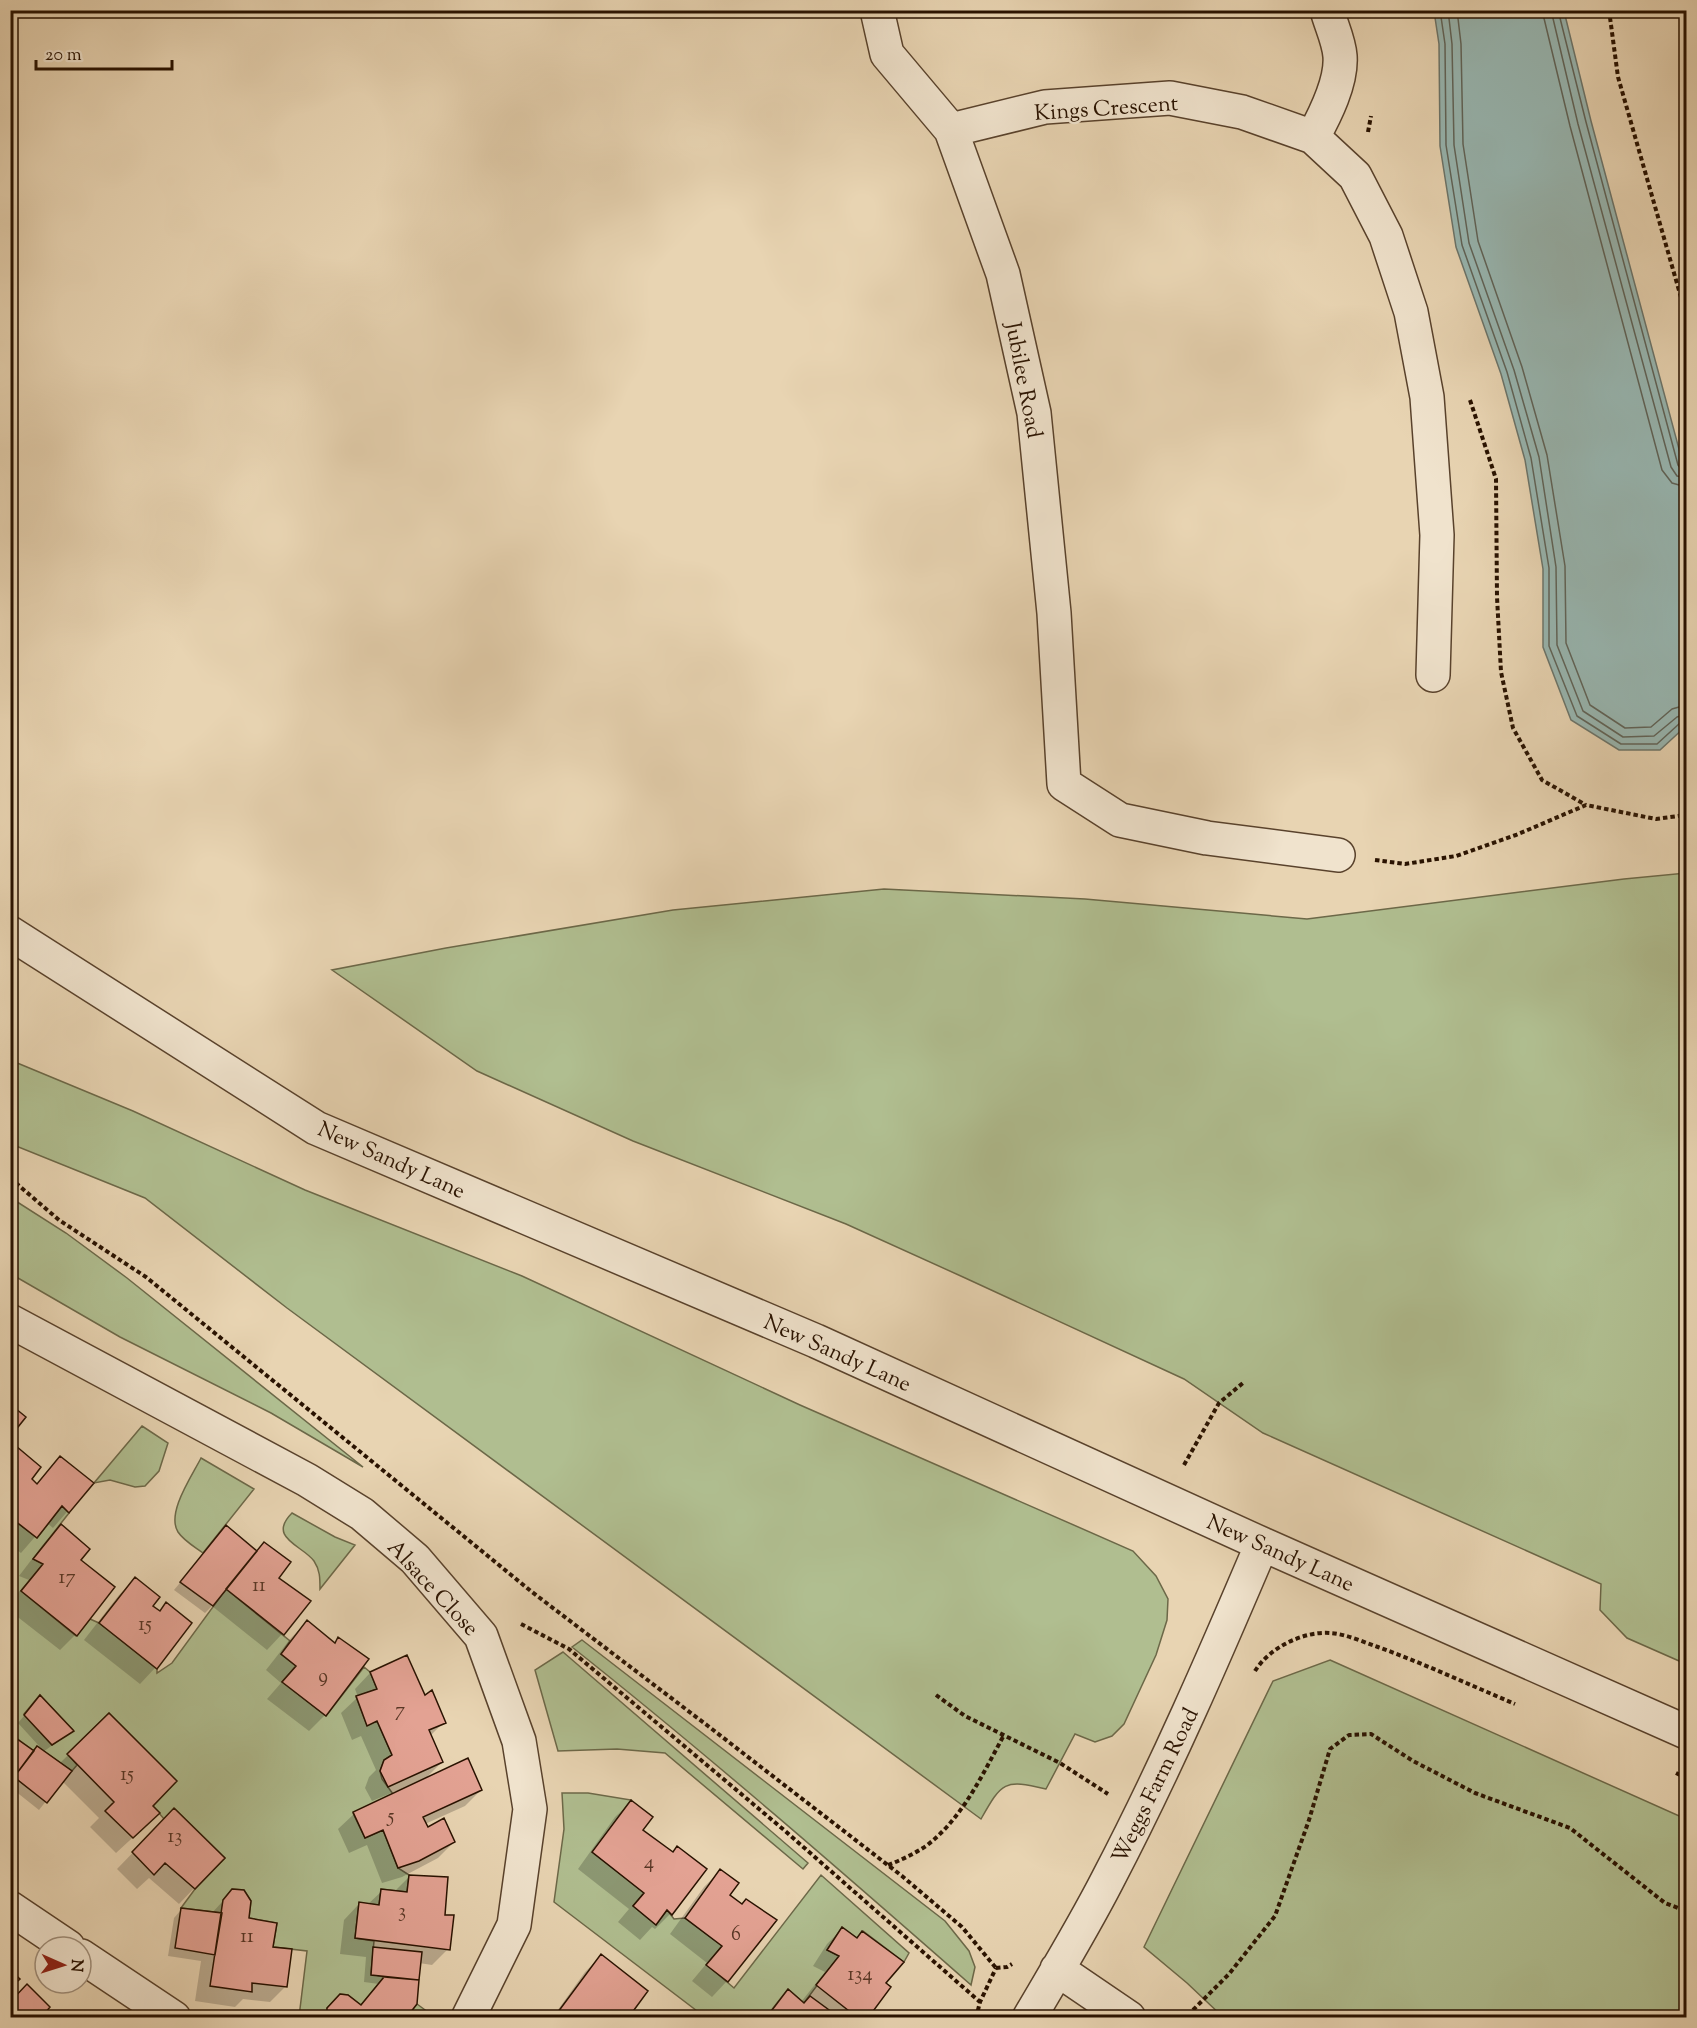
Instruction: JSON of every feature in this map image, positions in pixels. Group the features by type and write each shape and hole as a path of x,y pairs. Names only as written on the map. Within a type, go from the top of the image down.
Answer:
{"street":[{"name":"Jubilee Road","path":"877,10 887,54 951,130 1004,274 1034,413 1054,614 1064,784 1120,820 1207,838 1338,855"},
{"path":"1313,137 1336,88 1340,57 1327,10"},
{"name":"Kings Crescent","path":"951,130 1045,107 1170,98 1242,112 1313,137 1355,176 1386,236 1411,312 1427,397 1437,535 1433,675"},
{"name":"New Sandy Lane","path":"10,933 316,1128 816,1341 1262,1544 1686,1732"},
{"name":"Alsace Close","path":"10,1321 307,1480 362,1514 415,1559 481,1636 519,1742 530,1809 514,1925 468,2018"},
{"name":"Weggs Farm Road","path":"1029,2018 1107,1881 1141,1815 1217,1651 1262,1544"},
{"path":"10,1908 50,1935"},
{"path":"93,1964 174,2018"},
{"path":"1058,1969 1129,2018"}],"path":[{"path":"1609,10 1618,77 1686,315"},
{"path":"1338,855 1405,864 1456,856 1516,835 1586,805 1656,819 1686,815"},
{"path":"10,1178 59,1220 147,1277 532,1592 888,1865 962,1927 996,1968 980,2002 976,2018"},
{"path":"1165,1500 1219,1403 1243,1383"},
{"path":"515,1621 568,1649 784,1830 980,2002"},
{"path":"1252,1676 1257,1666 1271,1653 1290,1642 1310,1634 1330,1633 1351,1637 1396,1654 1524,1708"},
{"path":"936,1695 965,1716 1060,1763 1141,1815"},
{"path":"1193,2010 1229,1974 1275,1916 1309,1820 1329,1749 1349,1735 1371,1734 1413,1761 1475,1793 1570,1828 1665,1903 1686,1911"},
{"path":"888,1865 925,1847 947,1827 964,1806 1004,1736"},
{"path":"1676,1773 1686,1778"}],"green space":[{"path":"1686,873 1686,1664 1627,1638 1600,1610 1601,1584 1263,1433 1184,1379 963,1277 846,1224 633,1141 477,1071 332,970 446,948 673,910 884,889 1085,899 1307,919"},
{"path":"10,1060 133,1111 305,1190 522,1276 800,1405 1133,1551 1156,1576 1168,1599 1167,1620 1156,1655 1124,1724 1112,1736 1095,1742 1075,1734 1046,1789 1021,1784 1006,1786 994,1797 981,1819 287,1308 145,1198 11,1144"},
{"path":"11,1198 66,1233 127,1278 363,1467 271,1413 120,1337 11,1274"},
{"path":"142,1426 168,1443 159,1471 145,1486 135,1487 110,1480 94,1483"},
{"path":"201,1458 254,1489 203,1553 183,1538 175,1524 178,1505"},
{"path":"62,1506 69,1513 33,1559 43,1564 21,1591 76,1636 90,1619 99,1623 157,1669 157,1673 172,1663 226,1589 290,1641 281,1654 296,1666 282,1682 326,1716 364,1667 370,1672 377,1689 356,1697 367,1725 377,1721 392,1755 384,1760 380,1771 382,1779 393,1794 353,1813 365,1838 383,1830 398,1868 409,1875 407,1892 381,1889 379,1905 359,1903 355,1938 374,1941 371,1974 384,1977 361,2005 348,1995 340,1994 327,2008 327,2017 299,2017 307,1951 273,1947 277,1923 249,1918 251,1901 244,1890 232,1889 223,1900 222,1913 181,1908 195,1889 225,1858 175,1809 164,1819 153,1806 176,1781 109,1713 68,1754 77,1765 72,1771 37,1746 34,1751 11,1734 10,1517 37,1538","holes":["40,1695 73,1730 52,1745 24,1714"]},
{"path":"292,1513 335,1537 355,1545 320,1589 319,1574 314,1561 285,1535 283,1529 285,1522"},
{"path":"582,1640 945,1921 969,1951 975,1967 971,1985 723,1771 572,1647"},
{"path":"563,1652 808,1863 803,1869 665,1753 617,1749 558,1751 535,1670"},
{"path":"1330,1660 1686,1819 1686,2017 1223,2017 1144,1947 1273,1681"},
{"path":"562,1793 588,1793 631,1800 593,1852 644,1893 633,1906 656,1925 667,1910 674,1919 685,1918 722,1946 707,1965 734,1988 821,1875 909,1953 904,1962 863,1931 857,1938 842,1927 827,1950 839,1956 804,2003 788,1989 766,2017 705,2017 554,1902 564,1829"},
{"path":"417,2004 432,2015 406,2018"}],"water":[{"path":"1434,11 1564,11 1591,121 1686,475 1686,726 1660,750 1619,750 1571,720 1543,647 1543,569 1525,460 1501,374 1456,247 1440,146 1439,44"}],"building":[{"path":"10,1404 26,1417 10,1437"},
{"path":"16,1446 41,1467 32,1479 37,1484 60,1456 94,1483 69,1513 62,1506 37,1538 10,1517 10,1453"},
{"path":"61,1524 90,1549 81,1560 115,1587 77,1636 21,1591 43,1564 33,1559"},
{"path":"226,1525 257,1551 213,1606 180,1582"},
{"path":"264,1542 291,1562 279,1578 311,1601 284,1635 226,1589"},
{"path":"135,1577 160,1597 153,1606 160,1611 166,1602 192,1623 157,1669 99,1623"},
{"path":"307,1620 335,1643 338,1637 369,1659 326,1716 282,1682 296,1666 281,1654"},
{"path":"407,1655 425,1695 432,1690 446,1723 429,1730 443,1762 388,1787 380,1771 384,1760 392,1755 377,1721 367,1726 356,1696 377,1689 370,1672"},
{"path":"40,1695 74,1731 52,1745 24,1715"},
{"path":"109,1713 177,1781 153,1806 160,1813 133,1838 105,1811 114,1802 67,1754"},
{"path":"10,1734 34,1751 14,1777 10,1775"},
{"path":"37,1746 72,1771 47,1803 14,1777"},
{"path":"468,1758 482,1790 423,1817 428,1827 444,1818 455,1842 419,1861 398,1868 383,1830 365,1838 353,1812"},
{"path":"631,1800 653,1817 643,1830 673,1852 677,1846 707,1869 672,1915 667,1910 656,1925 633,1906 644,1893 592,1852"},
{"path":"174,1808 225,1858 195,1889 165,1863 154,1875 132,1852"},
{"path":"720,1869 739,1883 730,1895 742,1904 746,1899 777,1920 728,1982 706,1965 722,1946 685,1918"},
{"path":"409,1875 448,1877 445,1915 454,1915 450,1950 355,1938 359,1902 379,1905 381,1889 407,1892"},
{"path":"232,1889 244,1890 251,1901 249,1918 277,1923 273,1947 292,1949 287,1987 252,1983 252,1992 210,1986 223,1900"},
{"path":"181,1908 222,1913 215,1955 175,1948"},
{"path":"842,1927 857,1938 862,1931 904,1962 886,1983 891,1987 868,2018 858,2018 816,1985 839,1956 827,1950"},
{"path":"373,1947 422,1952 419,1980 371,1975"},
{"path":"601,1954 648,1991 634,2010 643,2018 557,2018 555,2016"},
{"path":"10,1970 20,1979 10,1988"},
{"path":"384,1977 419,1980 417,2004 406,2018 327,2018 327,2008 340,1994 348,1995 361,2005"},
{"path":"27,1984 33,1990 33,1995 38,1995 50,2007 41,2018 10,2018 10,2002"},
{"path":"788,1989 804,2003 810,1996 840,2018 766,2018"}]}
